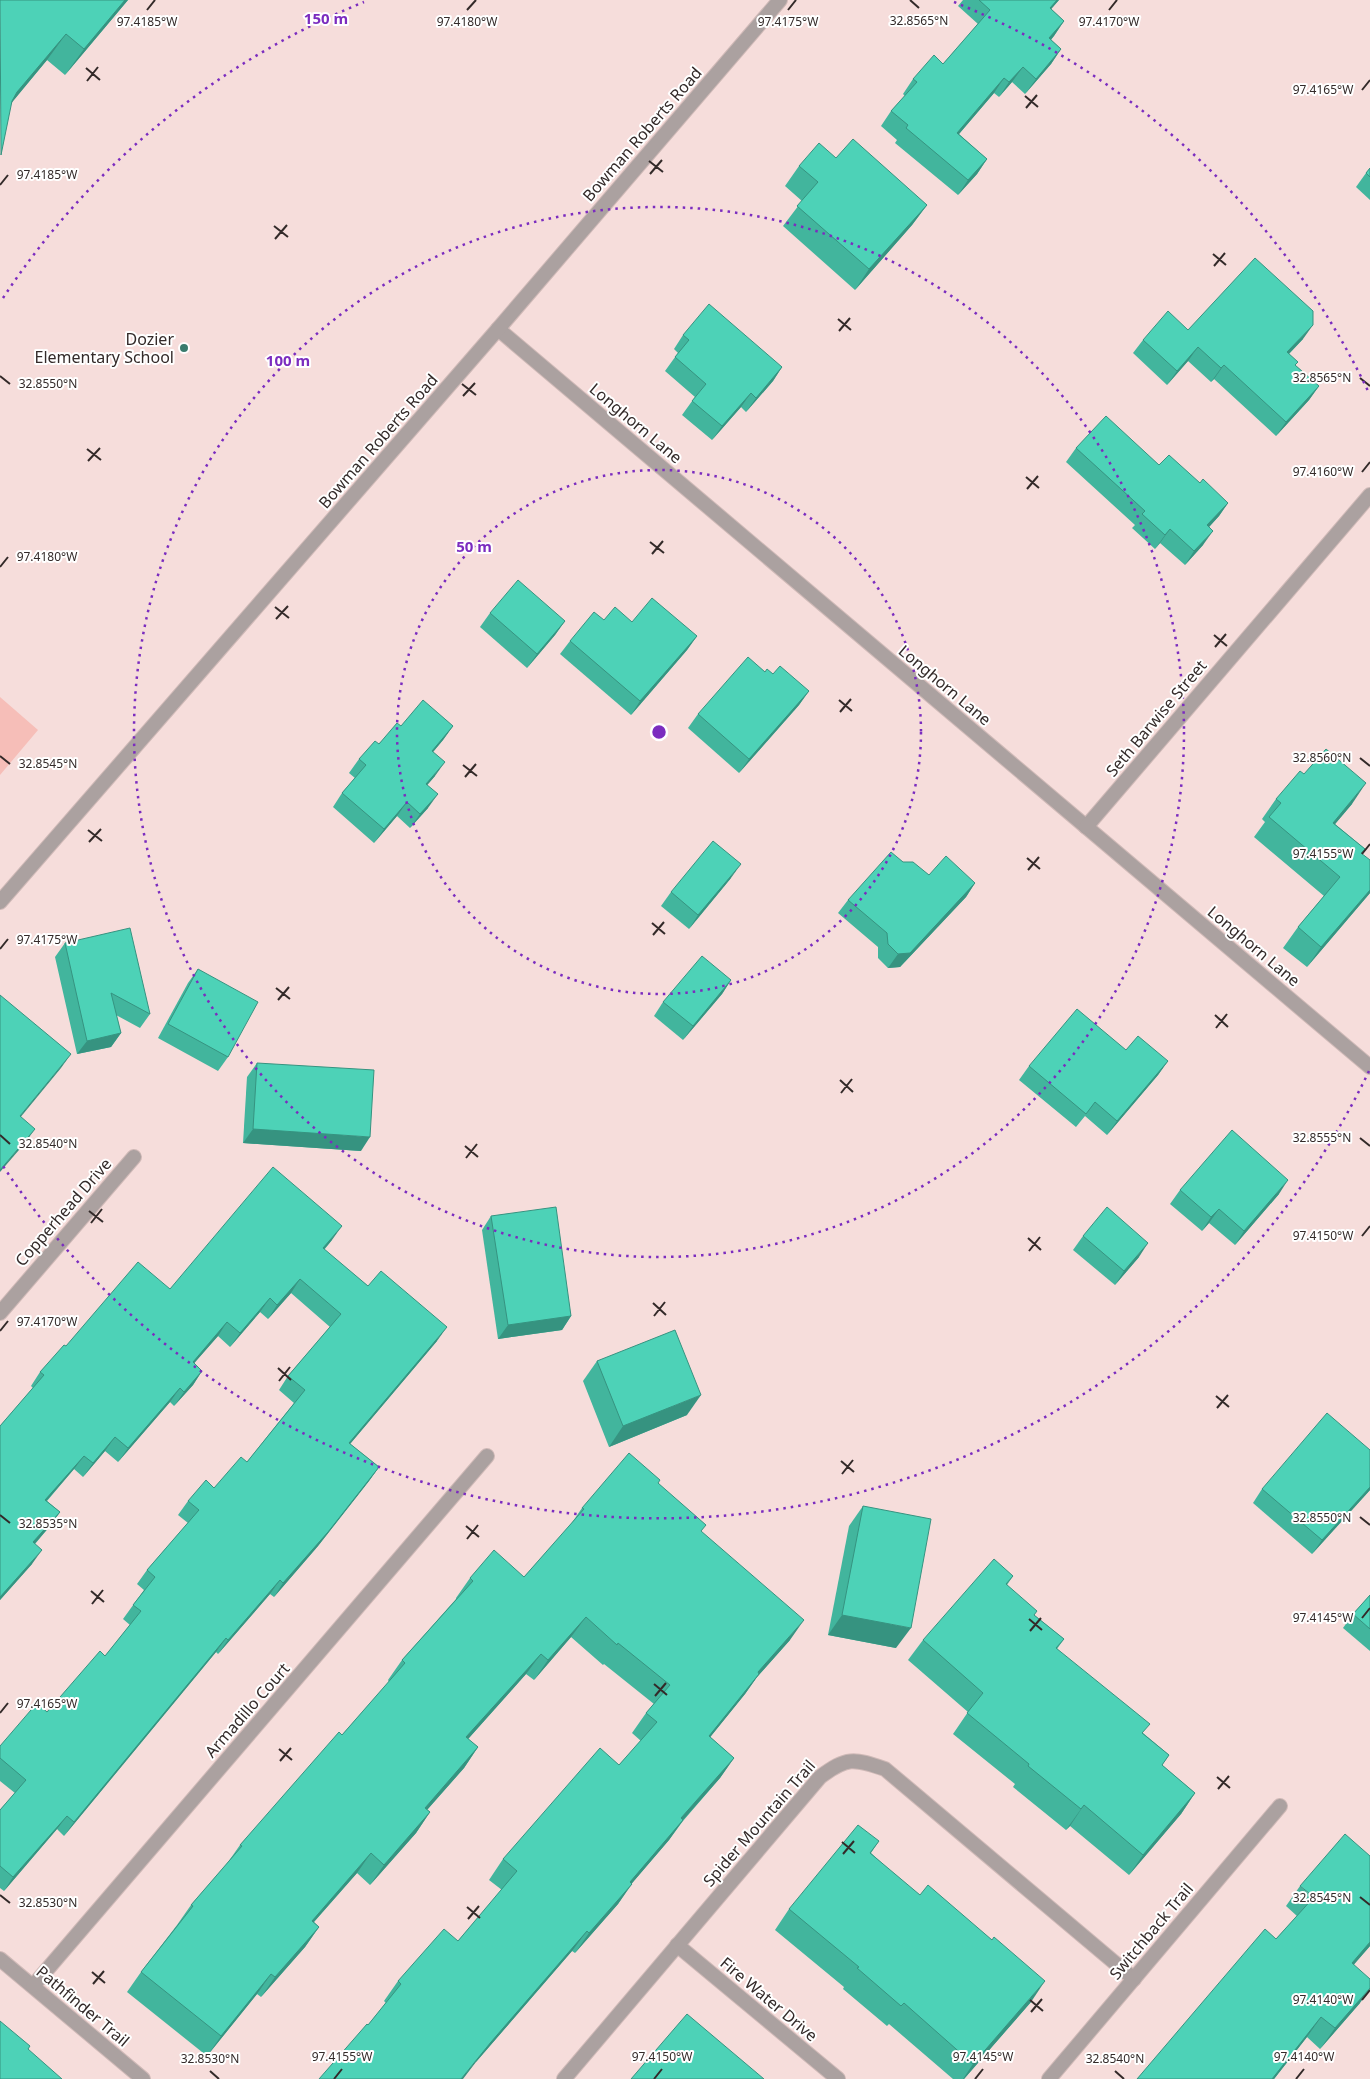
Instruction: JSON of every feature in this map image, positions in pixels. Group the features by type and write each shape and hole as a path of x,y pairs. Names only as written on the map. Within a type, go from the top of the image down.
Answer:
{"street":[{"name":"Bowman Roberts Road","path":"0,902 498,330 780,0"},
{"name":"Longhorn Lane","path":"498,330 1370,1067"},
{"name":"Seth Barwise Street","path":"1086,827 1370,495"},
{"name":"Copperhead Drive","path":"0,1313 134,1157"},
{"name":"Armadillo Court","path":"33,1986 487,1456"},
{"name":"Spider Mountain Trail","path":"564,2079 820,1777 835,1766 850,1760 864,1762 885,1769 1134,1979"},
{"name":"Switchback Trail","path":"1049,2079 1280,1806"},
{"name":"Fire Water Drive","path":"677,1945 838,2079"},
{"name":"Pathfinder Trail","path":"0,1959 143,2079"}],"shaded area":[{"path":"0,697 38,730 0,775"}],"building":[{"path":"0,0 125,0 84,49 66,34 17,92 12,101 1,155"},
{"path":"979,0 1057,0 1050,8 1064,21 1049,38 1061,49 1036,79 1023,67 1009,82 1004,78 957,133 987,159 968,180 906,128 908,125 891,111 917,82 913,79 934,55 943,64 990,10"},
{"path":"853,139 927,205 869,269 797,206 818,182 799,166 819,143 836,158"},
{"path":"1370,168 1370,177 1366,173"},
{"path":"1255,258 1313,311 1313,325 1287,352 1298,362 1295,365 1319,386 1286,422 1224,365 1221,368 1198,347 1177,371 1143,340 1168,311 1188,330"},
{"path":"709,304 782,367 756,398 751,393 722,426 692,401 706,384 675,357 689,340 683,335"},
{"path":"1106,416 1159,465 1169,455 1200,483 1203,479 1228,503 1207,525 1213,531 1194,551 1170,529 1165,535 1142,514 1145,511 1076,448"},
{"path":"518,580 565,621 537,654 490,613"},
{"path":"652,598 697,636 640,701 570,641 594,612 604,620 615,607 632,622"},
{"path":"748,657 765,672 767,669 773,674 780,666 809,691 749,759 698,714"},
{"path":"423,700 453,726 432,751 445,762 426,784 438,794 420,814 407,802 384,829 342,793 366,765 359,759 375,741 379,744 397,723 401,726"},
{"path":"1326,749 1366,783 1333,823 1365,849 1361,853 1370,860 1370,890 1321,947 1298,927 1340,877 1269,817 1281,803 1276,799 1300,771 1304,774"},
{"path":"713,841 741,864 698,915 671,892"},
{"path":"891,852 903,862 913,862 929,875 946,856 975,883 910,953 898,954 888,944 887,933 848,900"},
{"path":"130,928 150,1014 111,993 121,1033 87,1041 65,943"},
{"path":"702,956 731,980 693,1026 663,1002"},
{"path":"198,969 258,1002 228,1057 168,1024"},
{"path":"0,995 71,1054 20,1116 35,1129 0,1170"},
{"path":"1077,1009 1126,1050 1138,1036 1168,1061 1117,1121 1095,1102 1086,1114 1029,1066"},
{"path":"257,1063 374,1070 370,1137 253,1129"},
{"path":"1232,1130 1288,1180 1244,1231 1219,1209 1211,1217 1180,1190"},
{"path":"273,1167 342,1226 323,1248 368,1286 381,1271 447,1327 349,1443 379,1467 328,1532 283,1583 280,1580 228,1640 226,1638 74,1822 67,1816 13,1877 0,1866 0,1810 26,1780 0,1758 0,1746 37,1703 47,1712 100,1651 105,1656 141,1611 133,1605 155,1577 147,1570 199,1510 188,1501 206,1480 214,1488 241,1457 247,1462 305,1390 288,1376 341,1314 300,1279 277,1305 270,1298 240,1333 227,1322 193,1362 202,1371 184,1392 180,1388 128,1448 115,1437 93,1463 84,1456 45,1500 60,1512 33,1542 42,1550 0,1597 0,1426 44,1375 40,1372 64,1345 66,1346 138,1262 170,1289"},
{"path":"556,1207 571,1316 508,1325 491,1216"},
{"path":"1107,1207 1148,1243 1124,1271 1083,1236"},
{"path":"675,1330 701,1395 623,1426 597,1361"},
{"path":"1327,1413 1370,1450 1370,1487 1322,1540 1262,1489"},
{"path":"629,1453 660,1480 658,1483 706,1525 701,1531 804,1620 758,1672 759,1674 709,1736 734,1758 681,1818 683,1820 630,1882 632,1884 589,1933 587,1931 461,2079 319,2079 368,2025 401,1984 398,1981 444,1929 458,1941 517,1871 503,1859 600,1748 619,1765 657,1722 646,1713 670,1685 618,1643 617,1645 586,1617 548,1660 541,1654 466,1737 478,1747 425,1808 430,1812 384,1865 371,1853 312,1921 319,1927 275,1977 271,1974 221,2036 141,1972 193,1906 191,1905 242,1846 240,1845 339,1732 342,1735 405,1663 402,1660 473,1581 470,1578 494,1550 524,1577 584,1509 582,1508"},
{"path":"863,1506 931,1519 911,1628 842,1615"},
{"path":"994,1559 1013,1576 1006,1584 1037,1611 1034,1615 1064,1639 1056,1648 1150,1724 1142,1733 1169,1755 1162,1765 1195,1793 1143,1855 1084,1805 1081,1809 967,1713 983,1693 923,1640"},
{"path":"1370,1595 1370,1629 1353,1614"},
{"path":"858,1825 879,1841 870,1853 920,1895 928,1885 992,1940 994,1937 1045,1981 973,2064 904,2003 901,2006 857,1968 859,1967 789,1909"},
{"path":"1345,1834 1370,1856 1370,1942 1352,1963 1370,1979 1370,1988 1335,2028 1321,2017 1272,2079 1137,2079 1265,1929 1276,1939 1314,1897 1300,1886"},
{"path":"687,2014 764,2079 631,2079"},
{"path":"0,2021 30,2046 28,2049 62,2079 0,2079"}],"place":[{"name":"Dozier Elementary School","path":"184,348"}]}
